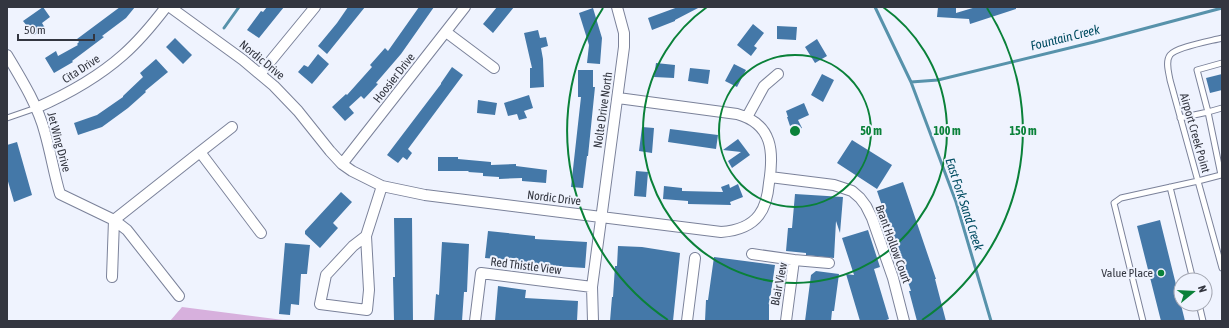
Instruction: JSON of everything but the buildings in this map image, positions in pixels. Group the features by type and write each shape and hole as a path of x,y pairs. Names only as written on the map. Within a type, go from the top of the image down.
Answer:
{"street":[{"name":"Cita Drive","path":"36,108 65,95 100,74 134,45 166,7"},
{"name":"Nordic Drive","path":"170,7 260,74 290,102 342,164 362,178 382,186 425,195 721,232 733,232 750,223 758,216 767,196 772,156 770,146 762,129 747,117 737,114 618,98"},
{"path":"260,74 315,7"},
{"name":"Hoosier Drive","path":"342,164 465,7"},
{"name":"Nolte Drive North","path":"602,217 624,47 621,20 617,7"},
{"path":"446,32 494,68"},
{"name":"Jet Wing Drive","path":"7,55 36,108 45,132 60,194 114,220"},
{"path":"747,117 764,86 778,74"},
{"path":"112,276 114,220 232,127"},
{"path":"200,152 261,233"},
{"name":"Brant Hollow Court","path":"770,177 834,185 852,191 860,198 872,218 893,278 904,321"},
{"path":"366,236 353,246 326,275 320,304 366,310 369,290 366,236 382,186"},
{"path":"593,321 592,287 602,217"},
{"path":"114,220 127,230 179,296"},
{"path":"752,254 794,260"},
{"path":"687,321 695,258"},
{"name":"Blair View","path":"786,321 794,260 829,263"},
{"name":"Red Thistle View","path":"475,321 481,273 592,287"}],"lane":[{"name":"Airport Creek Point","path":"1222,38 1185,47 1174,52 1170,55 1168,65 1170,80 1180,118 1222,268"},
{"path":"1143,321 1114,203 1121,198 1198,182 1221,175 1208,112 1197,70 1222,63"},
{"path":"7,118 36,108"},
{"path":"1180,118 1222,108"},
{"path":"1170,187 1191,272"}],"shaded area":[{"path":"182,307 291,321 170,321"}],"waterway":[{"path":"224,28 239,7"},
{"name":"East Fork Sand Creek","path":"875,7 911,82 956,202 991,321"},
{"name":"Fountain Creek","path":"911,82 938,80 1094,42 1222,8"}],"place":[{"name":"Value Place","path":"1161,273"}]}
